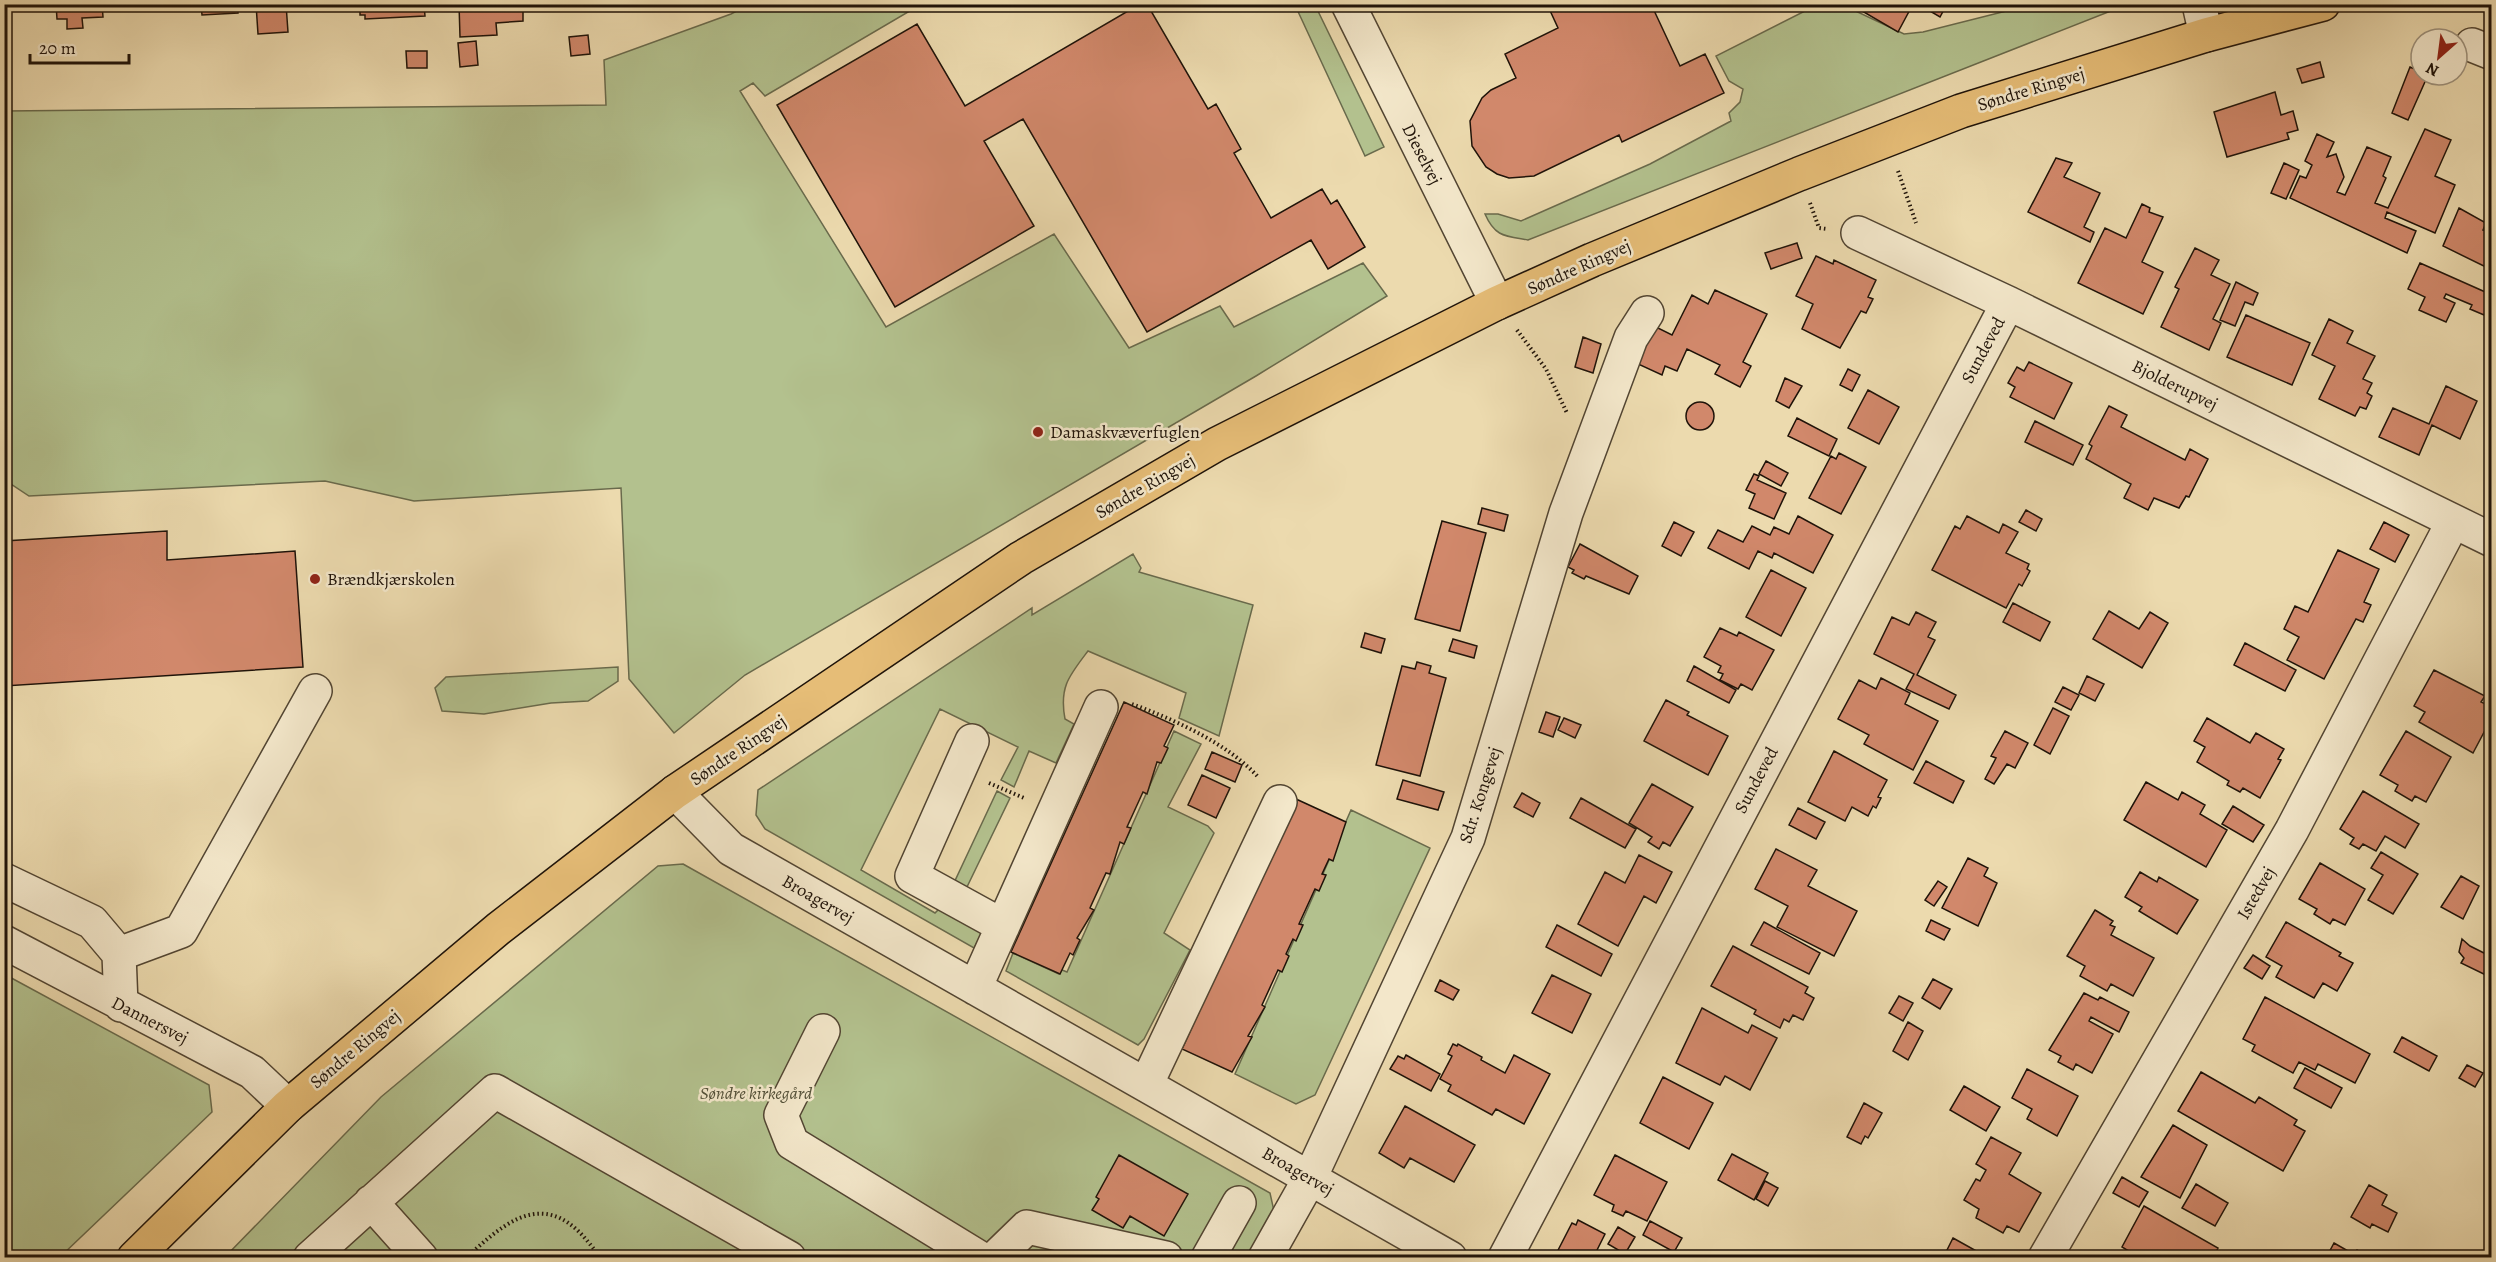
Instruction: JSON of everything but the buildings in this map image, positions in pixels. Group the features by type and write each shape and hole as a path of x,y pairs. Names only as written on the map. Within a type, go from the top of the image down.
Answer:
{"main road":[{"name":"Søndre Ringvej","path":"134,1257 288,1106 498,929 675,792 1021,558 1216,444 1497,303 1592,260 1799,174 2203,20 2323,4"}],"street":[{"name":"Dieselvej","path":"1348,4 1497,303"},
{"name":"Bjolderupvej","path":"1858,233 2008,303 2492,540"},
{"name":"Sundeved","path":"1505,1257 2008,303"},
{"name":"Sdr. Kongevej","path":"1265,1257 1310,1178 1468,838 1566,513 1631,338 1647,314"},
{"name":"Istedvej","path":"2045,1257 2292,830 2453,522"},
{"path":"119,954 181,931 315,691"},
{"path":"975,988 1101,707"},
{"path":"966,755 912,876 1003,926"},
{"name":"Broagervej","path":"675,792 731,849 1450,1257"},
{"path":"1146,1085 1280,802"},
{"path":"4,880 92,922 119,954 121,1005"},
{"name":"Dannersvej","path":"4,942 252,1072 288,1106"},
{"path":"823,1031 781,1115 792,1143 980,1257"},
{"path":"310,1257 495,1091 789,1257"},
{"path":"371,1202 421,1257"},
{"path":"1208,1257 1239,1203"},
{"path":"995,1257 1027,1227 1166,1257"}],"path":[{"path":"1886,140 1910,200 1927,265"},
{"path":"1799,174 1819,228 1858,233"},
{"path":"1497,303 1546,369 1567,413 1586,462"},
{"path":"1101,707 1122,700 1173,720 1246,763 1280,802"},
{"path":"966,755 1054,811"},
{"path":"466,1257 513,1219 545,1214 576,1228 601,1257"}],"green space":[{"path":"748,5 920,5 765,96 753,83 740,91 886,327 1054,234 1129,348 1220,306 1234,327 1363,263 1387,296 1256,376 745,675 674,733 629,679 621,488 414,501 325,481 29,496 5,480 5,111 606,105 604,60 731,14"},
{"path":"1295,5 1315,5 1384,147 1365,156"},
{"path":"1796,5 1843,5 1904,34 1923,32 2030,5 2126,5 1528,240 1502,234 1489,222 1485,214 1498,214 1521,221 1650,164 1731,121 1729,113 1740,102 1743,89 1729,81 1716,56 1803,12"},
{"path":"1133,554 1141,568 1139,572 1253,605 1219,736 1179,718 1186,693 1088,651 1067,682 1063,708 1065,719 1074,724 1056,763 1029,751 1014,787 1001,780 1018,747 940,709 861,870 935,913 940,908 984,929 974,948 765,829 756,815 758,790 1032,608 1032,615"},
{"path":"618,667 618,681 588,701 551,703 484,714 442,711 435,688 446,677"},
{"path":"1174,731 1201,744 1168,807 1208,826 1214,833 1164,933 1190,950 1144,1039 1138,1045 1006,971 1013,953 1059,974 1062,970 1067,972"},
{"path":"997,791 1010,798 965,891 953,885"},
{"path":"1351,810 1430,848 1315,1095 1296,1104 1235,1074"},
{"name":"Søndre kirkegård","path":"683,864 1270,1193 1274,1211 1246,1258 224,1258 381,1097 658,866"},
{"path":"4,974 209,1085 212,1112 60,1257 5,1257 4,1022 8,1012"}],"place":[{"name":"Damaskvæverfuglen","path":"1038,432"},
{"name":"Brændkjærskolen","path":"315,579"}]}
